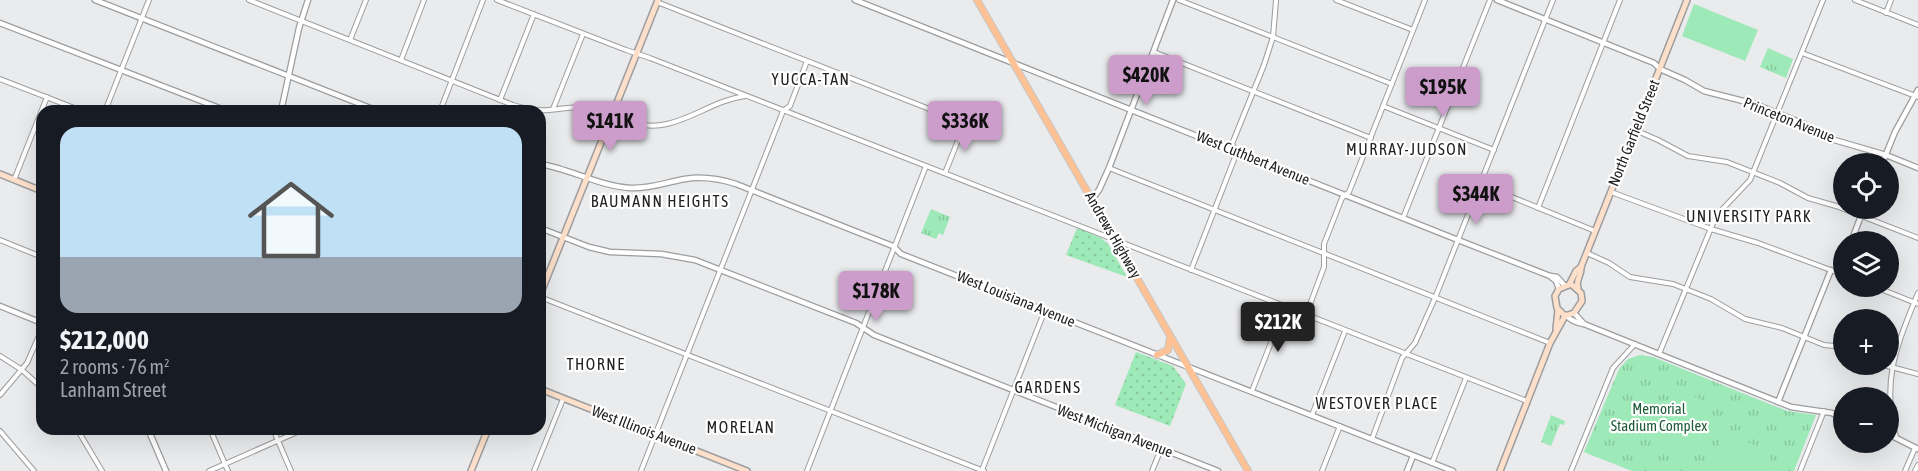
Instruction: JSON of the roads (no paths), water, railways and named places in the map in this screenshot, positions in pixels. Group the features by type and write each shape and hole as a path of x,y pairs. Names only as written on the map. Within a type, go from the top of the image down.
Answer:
{"main road":[{"name":"Andrews Highway","path":"977,0 1248,471"},
{"name":"North Garfield Street","path":"1581,267 1687,0"},
{"path":"546,280 658,1"},
{"path":"0,174 36,189"},
{"path":"1566,315 1558,310 1555,296 1581,267"},
{"path":"1500,471 1556,329 1566,315 1574,313 1582,302 1576,283 1582,270 1581,267"},
{"path":"1564,286 1578,288"},
{"path":"1556,329 1558,310"},
{"path":"1157,355 1167,350 1170,338"},
{"name":"West Illinois Avenue","path":"546,392 747,471"},
{"path":"471,471 486,435"}],"street":[{"path":"95,0 363,105"},
{"path":"107,105 149,0"},
{"path":"249,0 515,105"},
{"path":"282,105 301,20 308,0"},
{"path":"350,40 366,0"},
{"path":"401,60 424,0"},
{"path":"442,105 483,0"},
{"path":"497,0 1527,401"},
{"name":"West Cuthbert Avenue","path":"855,0 1458,240 1557,277 1564,286"},
{"path":"1092,199 1109,168 1173,0"},
{"path":"1179,0 1392,84"},
{"path":"1191,270 1237,152 1232,144 1254,92 1273,37 1276,0"},
{"path":"1336,0 1413,30"},
{"path":"1306,315 1324,267 1324,244 1342,198 1349,192 1425,0"},
{"path":"1403,218 1490,0"},
{"name":"Princeton Avenue","path":"1497,0 1654,63 1660,69 1704,91 1755,104 1804,124 1831,139 1879,153"},
{"path":"1372,439 1402,358 1415,343 1435,298 1553,0"},
{"path":"1538,207 1620,0"},
{"path":"1659,354 1716,216 1745,187 1754,172 1823,0"},
{"path":"1855,0 1918,25"},
{"path":"1886,13 1891,0"},
{"path":"658,1 965,123 945,174"},
{"path":"500,100 534,14"},
{"path":"0,23 211,105"},
{"path":"553,110 583,34"},
{"path":"1154,52 1371,138"},
{"path":"1802,53 1916,97"},
{"path":"641,471 784,110 790,106 807,61"},
{"path":"0,79 67,105"},
{"path":"1887,153 1895,132 1918,90"},
{"path":"546,110 583,108 637,125 662,125 682,120 723,101 748,96"},
{"path":"44,105 47,97"},
{"path":"1383,106 1494,150"},
{"path":"14,180 36,125"},
{"path":"1635,130 1688,156 1727,162 1754,172 1808,198 1833,206"},
{"name":"Princeton Avenue","path":"1899,160 1918,168"},
{"name":"West Louisiana Avenue","path":"546,165 563,168 615,186 653,187 687,179 711,178 752,190 894,247 901,254 1453,471"},
{"path":"807,471 926,166"},
{"path":"1109,168 1550,343"},
{"path":"1480,184 1595,231"},
{"path":"1611,192 1831,270 1778,402"},
{"path":"1871,219 1918,238"},
{"name":"West Michigan Avenue","path":"546,230 610,252 674,255 695,260 856,323 874,335 1208,469 1218,471"},
{"path":"0,240 36,255"},
{"path":"1587,253 1609,263 1630,277 1660,280 1711,299 1745,319 1782,328 1824,345 1833,346"},
{"path":"1899,341 1916,304 1918,293"},
{"path":"1899,297 1916,304"},
{"path":"546,298 983,471 1045,310"},
{"path":"0,306 36,321"},
{"path":"1252,391 1285,307"},
{"path":"1574,313 1584,324"},
{"path":"1566,315 1570,320 1791,407 1824,411 1833,415"},
{"path":"1312,415 1345,330"},
{"path":"0,396 22,370 36,344"},
{"path":"1571,471 1613,368 1635,344"},
{"path":"0,356 22,370 36,383"},
{"path":"1899,370 1918,374"},
{"path":"1432,463 1466,378"},
{"path":"534,471 563,399"},
{"path":"1807,471 1801,470 1824,411"},
{"path":"1322,471 1340,426"},
{"path":"0,431 34,471"},
{"path":"81,435 102,471"},
{"path":"151,435 166,471"},
{"path":"213,435 228,471"},
{"path":"276,435 291,471"},
{"path":"209,471 291,435"},
{"path":"1899,439 1917,448 1905,471"},
{"path":"1152,471 1161,449"},
{"path":"1407,471 1413,456"},
{"path":"1915,471 1918,465"}],"district":[{"name":"YUCCA-TAN","path":"811,79"},
{"name":"MURRAY-JUDSON","path":"1407,149"},
{"name":"BAUMANN HEIGHTS","path":"660,201"},
{"name":"UNIVERSITY PARK","path":"1749,216"},
{"name":"THORNE","path":"596,364"},
{"name":"GARDENS","path":"1048,387"},
{"name":"WESTOVER PLACE","path":"1377,403"},
{"name":"MORELAN","path":"741,427"}],"park label":[{"name":"Memorial Stadium Complex","path":"1659,418"}]}
